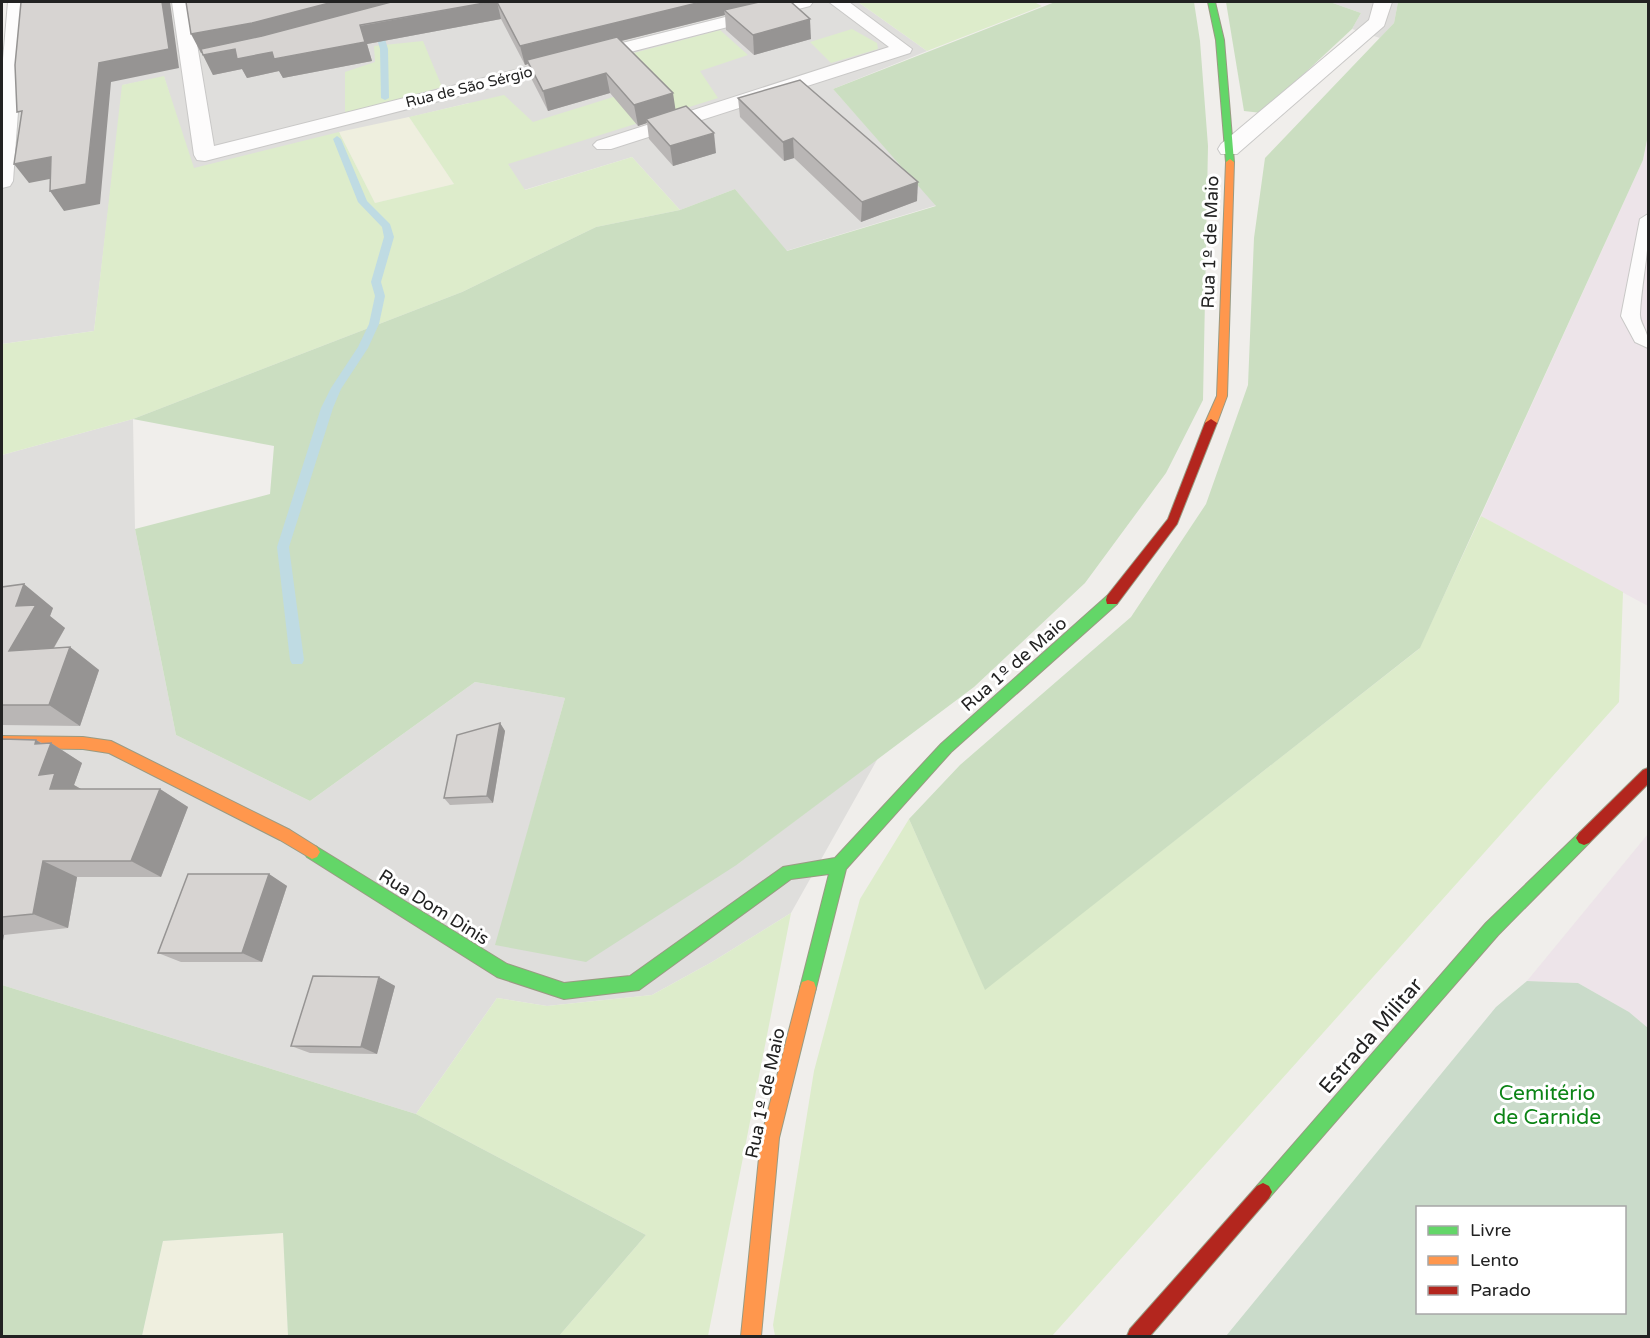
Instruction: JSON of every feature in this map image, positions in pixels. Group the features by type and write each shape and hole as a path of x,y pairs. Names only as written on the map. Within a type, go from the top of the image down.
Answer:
{"street":[{"path":"2,181 17,2"},
{"path":"181,2 190,64 211,60"},
{"name":"Rua de São Sérgio","path":"190,64 205,155 804,2"},
{"path":"604,145 903,49 838,2"},
{"name":"Rua 1º de Maio","path":"751,1336 770,1138 839,865 946,748 1105,609 1173,521 1222,396 1231,178 1220,40 1211,2"},
{"path":"1229,149 1378,22 1383,2"},
{"name":"Rua Dom Dinis","path":"2,742 83,743 111,747 285,835 503,971 564,991 633,984 788,872 839,865"},
{"name":"Estrada Militar","path":"1137,1336 1492,929 1648,774"}],"lane":[{"path":"1648,219 1630,316 1642,338 1648,342"}],"shaded area":[{"path":"8,2 858,2 927,51 833,89 937,205 786,251 735,189 680,210 632,157 524,190 469,103 193,169 164,77 123,85 94,331 2,344 2,63"},
{"path":"1330,2 1398,2 1394,23 1380,38 1352,29 1361,13"},
{"path":"1648,135 1648,606 1481,516 1643,160"},
{"path":"133,419 135,529 176,735 310,801 475,682 565,698 496,945 738,864 878,758 791,913 712,962 652,995 547,1006 497,998 416,1114 2,985 2,455"},
{"path":"1648,834 1648,1028 1629,1012 1578,983 1527,981"}],"green space":[{"path":"858,2 1034,2 1042,6 927,51"},
{"path":"1055,2 1194,2 1200,41 1208,146 1203,400 1166,473 1085,583 974,687 738,864 586,962 495,945 565,698 475,682 310,801 176,735 135,529 270,494 274,446 133,419 462,292 596,227 680,210 735,189 787,251 936,206 833,89"},
{"path":"1226,2 1330,2 1361,13 1352,29 1262,113 1244,111"},
{"path":"1398,2 1648,2 1648,135 1643,160 1420,648 985,990 909,819 960,765 1131,617 1206,504 1248,385 1254,238 1265,158 1394,23"},
{"path":"852,29 877,43 878,49 831,63 810,42"},
{"path":"720,30 748,55 700,71 718,98 508,164 525,190 632,157 680,210 596,227 462,292 133,419 2,455 2,344 94,331 122,85 164,76 194,168 339,132 375,203 454,184 409,117 504,95 533,122 658,83 630,54"},
{"path":"423,41 442,87 345,114 345,72 375,62 374,46"},
{"path":"409,117 454,184 375,203 339,132"},
{"path":"1481,516 1623,592 1619,702 1052,1336 775,1336 773,1325 814,1071 860,899 909,819 985,989 1419,649"},
{"path":"791,913 708,1336 559,1336 646,1235 416,1114 497,998 547,1006 652,995 712,962"},
{"name":"Cemitério de Carnide","path":"1527,981 1578,983 1629,1012 1648,1028 1648,1336 1226,1336 1496,1007"},
{"path":"2,985 416,1114 646,1235 559,1336 288,1336 283,1233 163,1241 142,1336 2,1336"},
{"path":"283,1233 288,1336 142,1336 163,1241"}],"building":[{"path":"21,2 162,2 169,49 99,63 86,184 50,191 51,157 14,164 22,111 17,112 15,65"},
{"path":"186,2 333,2 252,23 191,34"},
{"path":"391,2 490,2 360,25 365,42 274,59 272,52 237,59 235,49 203,55 201,49 262,36"},
{"path":"497,2 701,2 520,46"},
{"path":"759,2 791,2 810,19 753,35 724,10"},
{"path":"617,37 673,93 634,105 606,73 543,91 527,60"},
{"path":"800,80 918,182 862,202 793,138 783,142 738,98"},
{"path":"686,106 714,133 670,146 646,119"},
{"path":"24,584 16,606 36,605 9,651 70,647 49,705 2,705 2,587"},
{"path":"500,723 487,796 444,798 457,735"},
{"path":"2,739 36,740 35,744 51,743 39,775 55,773 50,789 160,789 131,861 43,861 33,914 2,917"},
{"path":"188,874 269,874 242,953 158,953"},
{"path":"313,976 379,977 361,1047 291,1046"}],"waterway":[{"path":"378,29 384,49 385,98"},
{"path":"297,660 283,547 327,408 336,388 363,348 374,324 380,296 376,282 389,237 387,226 363,202 337,139"}],"traffic: fast":[{"path":"1211,2 1220,40 1230,162"},
{"path":"808,988 839,865 946,748 1112,600"},
{"path":"1263,1192 1492,929 1584,838"},
{"path":"312,852 503,971 564,991 633,984 788,872 839,865"}],"traffic: slow":[{"path":"1211,423 1222,396 1230,162"},
{"path":"2,742 83,743 111,747 285,835 312,852"},
{"path":"751,1336 770,1138 808,988"}],"traffic: jam":[{"path":"1112,600 1173,521 1211,423"},
{"path":"1584,838 1648,775"},
{"path":"1137,1336 1263,1192"}]}
